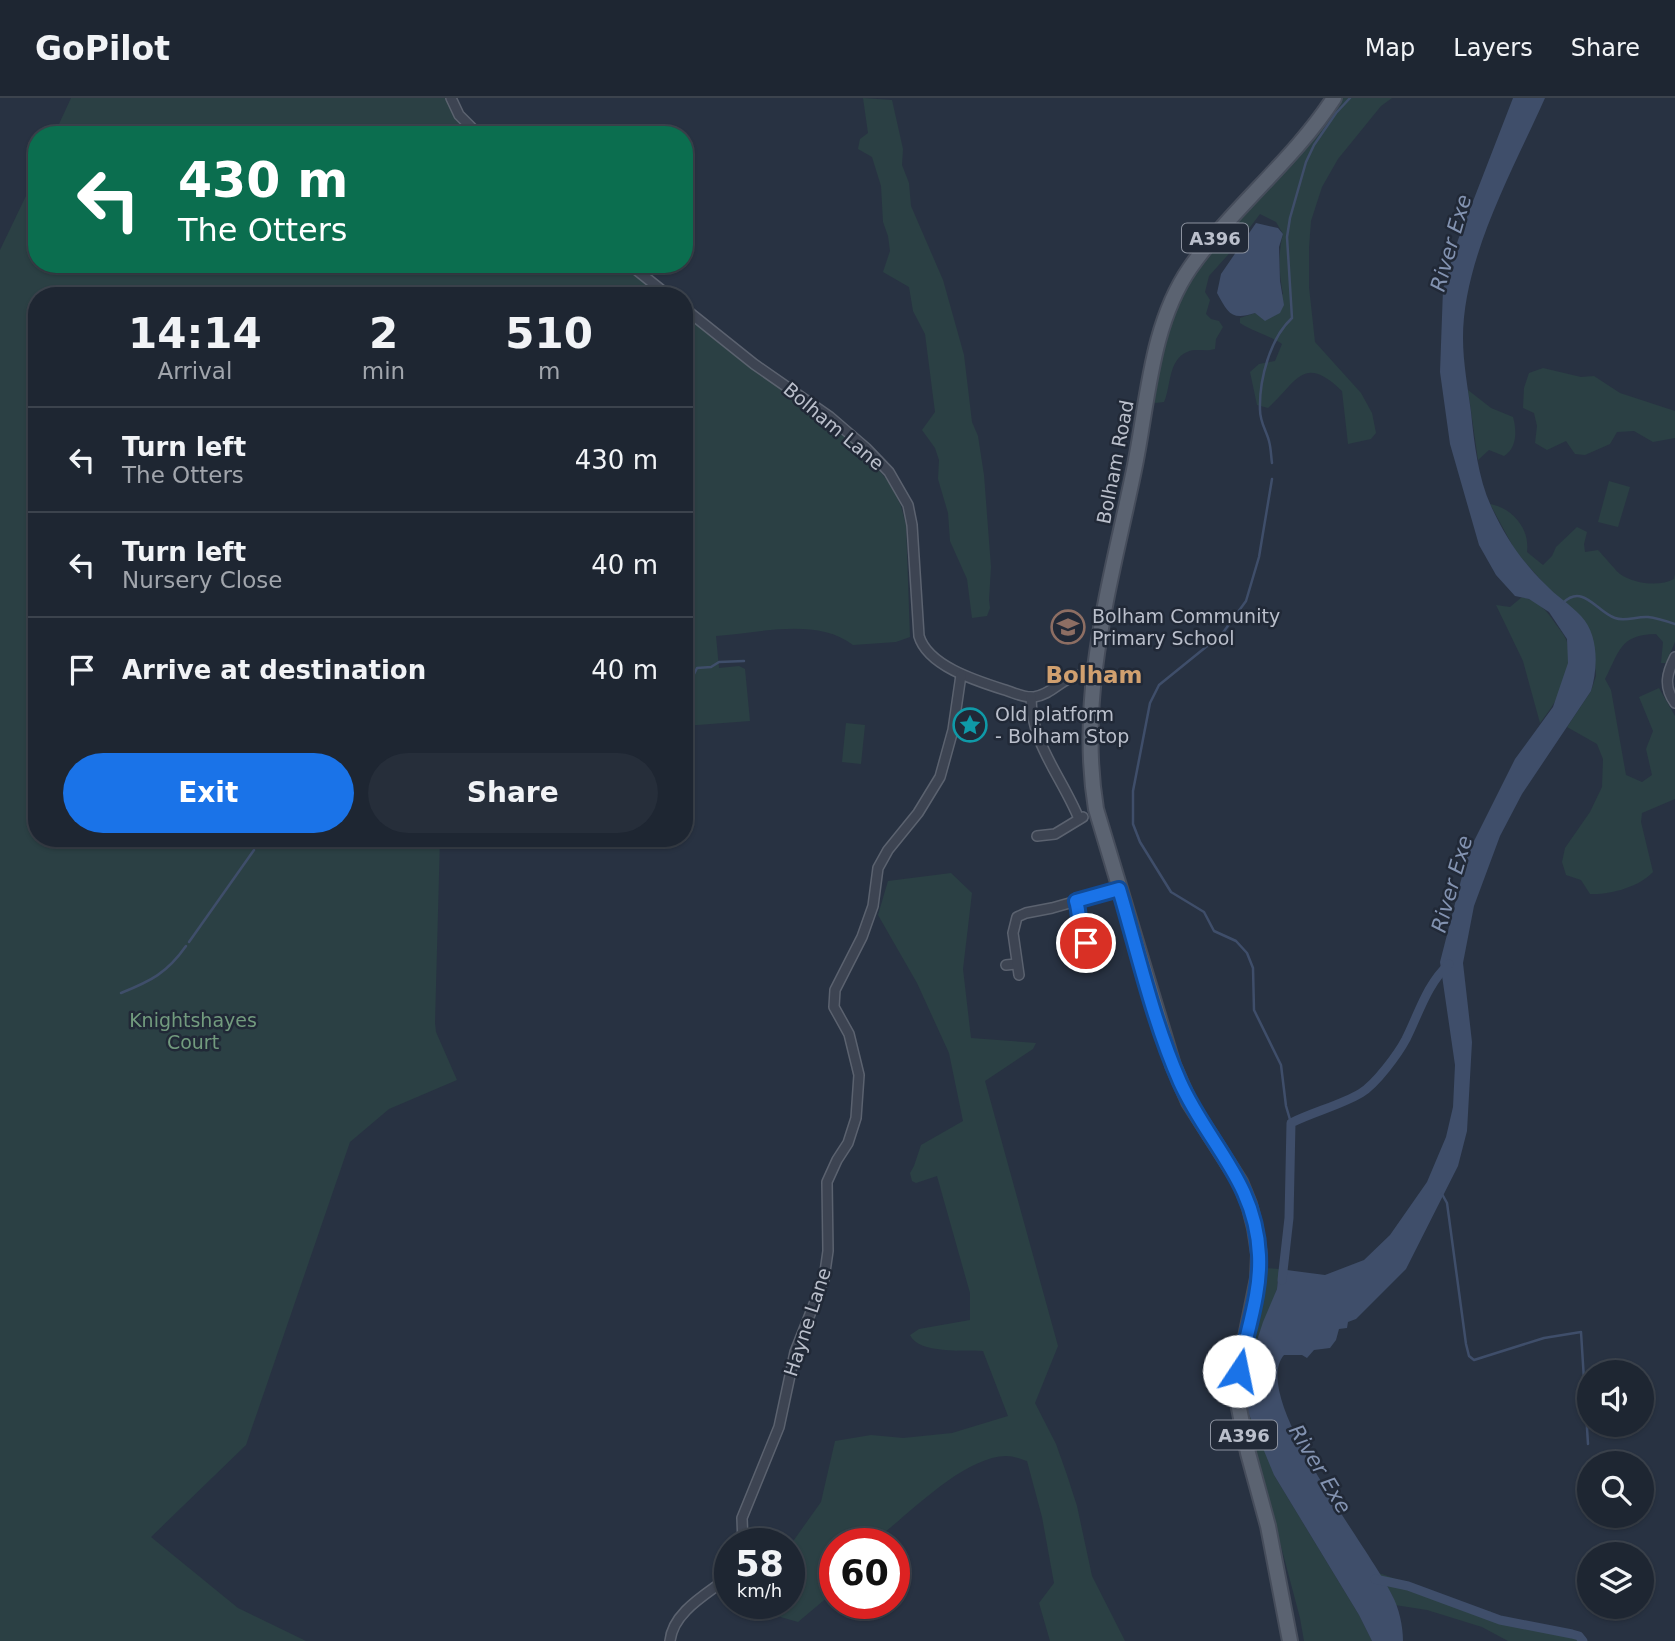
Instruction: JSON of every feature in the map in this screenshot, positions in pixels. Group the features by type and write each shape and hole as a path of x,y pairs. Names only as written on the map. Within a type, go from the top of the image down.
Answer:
{"main road":[{"name":"Bolham Road","path":"1119,889 1102,835 1091,779 1089,718 1094,675 1154,360 1168,313 1190,267 1310,130 1334,98"},
{"name":"A396","path":"1119,889 1172,1065 1189,1102 1240,1182 1250,1204 1259,1254 1258,1278 1239,1371 1238,1403 1248,1453 1268,1526 1290,1641"}],"street":[{"path":"451,98 459,115 470,126"},
{"path":"640,273 658,287"},
{"name":"Bolham Lane","path":"693,315 830,418 866,448 889,472 908,505 912,525 916,621 920,642 936,658 961,675 981,684 1031,697"},
{"path":"1675,657 1667,678 1675,703"},
{"name":"Hayne Lane","path":"742,1528 742,1518 779,1427 794,1352 824,1279 828,1251 827,1182 848,1143 856,1118 859,1075 849,1034 834,1007 835,990 862,937 873,906 878,868 940,778 951,739 961,675"},
{"path":"1037,836 1055,834 1082,817 1049,764 1033,726 1031,697 1048,692 1072,676 1094,675"},
{"path":"1019,975 1013,926 1017,917 1119,889"},
{"path":"1076,901 1079,913 1078,928 1086,943"},
{"path":"1006,964 1016,964"},
{"path":"670,1641 671,1633 688,1610 714,1589"}],"green space":[{"path":"71,98 445,98 463,126 58,126"},
{"path":"863,98 892,100 903,149 902,165 909,183 911,206 943,280 964,355 972,422 978,436 984,475 991,567 990,608 987,616 972,618 967,579 950,541 948,513 938,479 939,460 935,448 922,430 935,412 925,334 913,311 909,287 883,272 890,251 883,222 881,186 872,157 858,149 860,139 868,133"},
{"path":"1341,98 1392,98 1381,106 1338,159 1322,187 1311,221 1309,287 1315,342 1361,393 1372,413 1376,433 1371,439 1348,444 1342,391 1318,374 1301,376 1268,408 1257,405 1250,372 1259,364 1275,361 1282,344 1240,323 1240,318 1255,313 1283,294 1280,249 1283,234 1276,222 1260,214 1209,276 1205,292 1210,300 1206,314 1219,321 1223,327 1216,339 1215,349 1190,351 1181,356 1173,367 1164,402 1155,403 1151,396 1162,344 1181,295 1199,266"},
{"name":"Knightshayes Court","path":"28,192 28,273 633,273 650,287 28,287 28,847 440,847 435,1023 436,1032 457,1080 389,1109 350,1142 246,1445 151,1537 238,1608 306,1641 0,1641 0,250"},
{"path":"693,320 824,419 870,459 891,485 906,525 910,637 896,642 853,645 839,636 805,629 716,636 719,668 739,666 745,669 750,721 693,725"},
{"path":"1543,368 1581,377 1594,376 1620,393 1675,411 1675,438 1653,442 1634,431 1617,432 1610,444 1585,455 1575,454 1566,441 1547,450 1535,443 1537,426 1534,413 1523,408 1524,388 1529,373"},
{"path":"1468,390 1491,408 1513,417 1515,439 1504,456 1489,450 1478,460"},
{"path":"1609,481 1630,487 1618,527 1598,522"},
{"path":"1490,504 1505,510 1518,520 1526,535 1527,552 1543,565 1556,547 1577,527 1587,532 1585,552 1598,550 1618,573 1626,577 1654,584 1674,579 1675,574 1675,642 1666,663 1661,663 1663,642 1656,634 1644,635 1622,646 1605,679 1611,690 1626,775 1642,782 1652,775 1646,749 1653,731 1639,697 1659,688 1675,716 1675,799 1642,813 1641,822 1653,872 1624,889 1590,894 1581,880 1566,875 1562,862 1565,848 1590,812 1602,787 1603,759 1597,744 1567,727 1591,691 1596,676 1593,639 1516,552"},
{"path":"1522,597 1537,603 1549,614 1565,637 1569,653 1563,685 1540,723 1523,661 1496,605 1510,607"},
{"path":"846,723 865,725 861,764 842,762"},
{"path":"951,873 972,893 963,969 971,1038 1036,1043 1033,1049 985,1081 1058,1346 1035,1403 1056,1444 1067,1475 1077,1506 1092,1576 1125,1641 1050,1641 1039,1603 1054,1583 1042,1517 1027,1461 1009,1456 973,1465 956,1475 890,1528 819,1528 819,1604 805,1616 805,1528 803,1528 821,1502 835,1441 871,1435 903,1438 952,1433 1008,1416 983,1351 932,1348 915,1341 910,1335 919,1329 970,1320 970,1293 937,1176 916,1183 912,1181 910,1173 921,1145 963,1121 949,1053 917,983 878,915 888,881"},
{"path":"1265,1268 1279,1269 1277,1289 1271,1306 1274,1475 1372,1641 1304,1641 1244,1398 1245,1371 1263,1301"},
{"path":"1379,1573 1491,1611 1491,1614 1576,1632 1586,1641 1508,1641 1482,1627 1427,1610 1395,1605"}],"water":[{"path":"1513,98 1545,98 1492,215 1471,277 1463,338 1475,448 1487,495 1508,538 1537,576 1587,624 1594,642 1595,672 1591,691 1522,794 1500,836 1474,906 1463,963 1472,1042 1467,1131 1458,1166 1406,1269 1356,1319 1348,1322 1347,1328 1339,1329 1330,1348 1314,1350 1307,1358 1302,1355 1284,1355 1277,1376 1283,1404 1297,1438 1380,1573 1397,1606 1403,1641 1372,1641 1274,1475 1246,1407 1248,1368 1277,1289 1279,1269 1325,1275 1364,1260 1390,1235 1427,1182 1446,1137 1453,1107 1455,1065 1440,962 1468,853 1515,759 1553,707 1568,663 1567,639 1549,612 1529,599 1515,596 1496,575 1479,545 1450,444 1440,372 1443,289 1458,240"},
{"path":"1256,223 1278,228 1283,234 1279,247 1284,305 1280,313 1265,321 1255,313 1240,316 1231,314 1217,293 1221,274"}],"waterway":[{"path":"1272,463 1270,444 1261,418 1260,398 1267,360 1284,326 1292,318 1287,237 1290,218 1306,162 1314,145 1350,98"},
{"path":"1272,479 1259,557 1246,601 1222,634 1159,685 1150,703 1133,791 1133,824 1140,842 1171,892 1204,912 1214,931 1236,941 1247,953 1253,968 1254,1010 1281,1065 1291,1123"},
{"path":"1563,603 1570,598 1583,597 1615,618 1648,617 1675,624"},
{"path":"693,676 697,668 711,667 719,662 744,661"},
{"path":"189,942 254,850"},
{"path":"121,993 158,975 186,946"},
{"path":"1282,1280 1289,1218 1291,1123 1353,1097 1373,1083 1406,1039 1429,990 1449,964"},
{"path":"1442,1194 1447,1203 1469,1356 1474,1360 1544,1338 1581,1332 1588,1444"},
{"path":"1375,1579 1408,1586 1500,1620 1579,1636 1583,1641"}],"place":[{"name":"Bolham Community Primary School","path":"1068,627"},
{"name":"Old platform - Bolham Stop","path":"970,725"}],"district":[{"name":"Bolham","path":"1094,675"}],"route":[{"path":"1086,943 1078,928 1079,913 1076,901 1119,889 1172,1065 1189,1102 1240,1182 1250,1204 1259,1268 1239,1371"}],"water label":[{"name":"River Exe","path":"1451,243"},
{"name":"River Exe","path":"1452,884"},
{"name":"River Exe","path":"1320,1469"}]}
